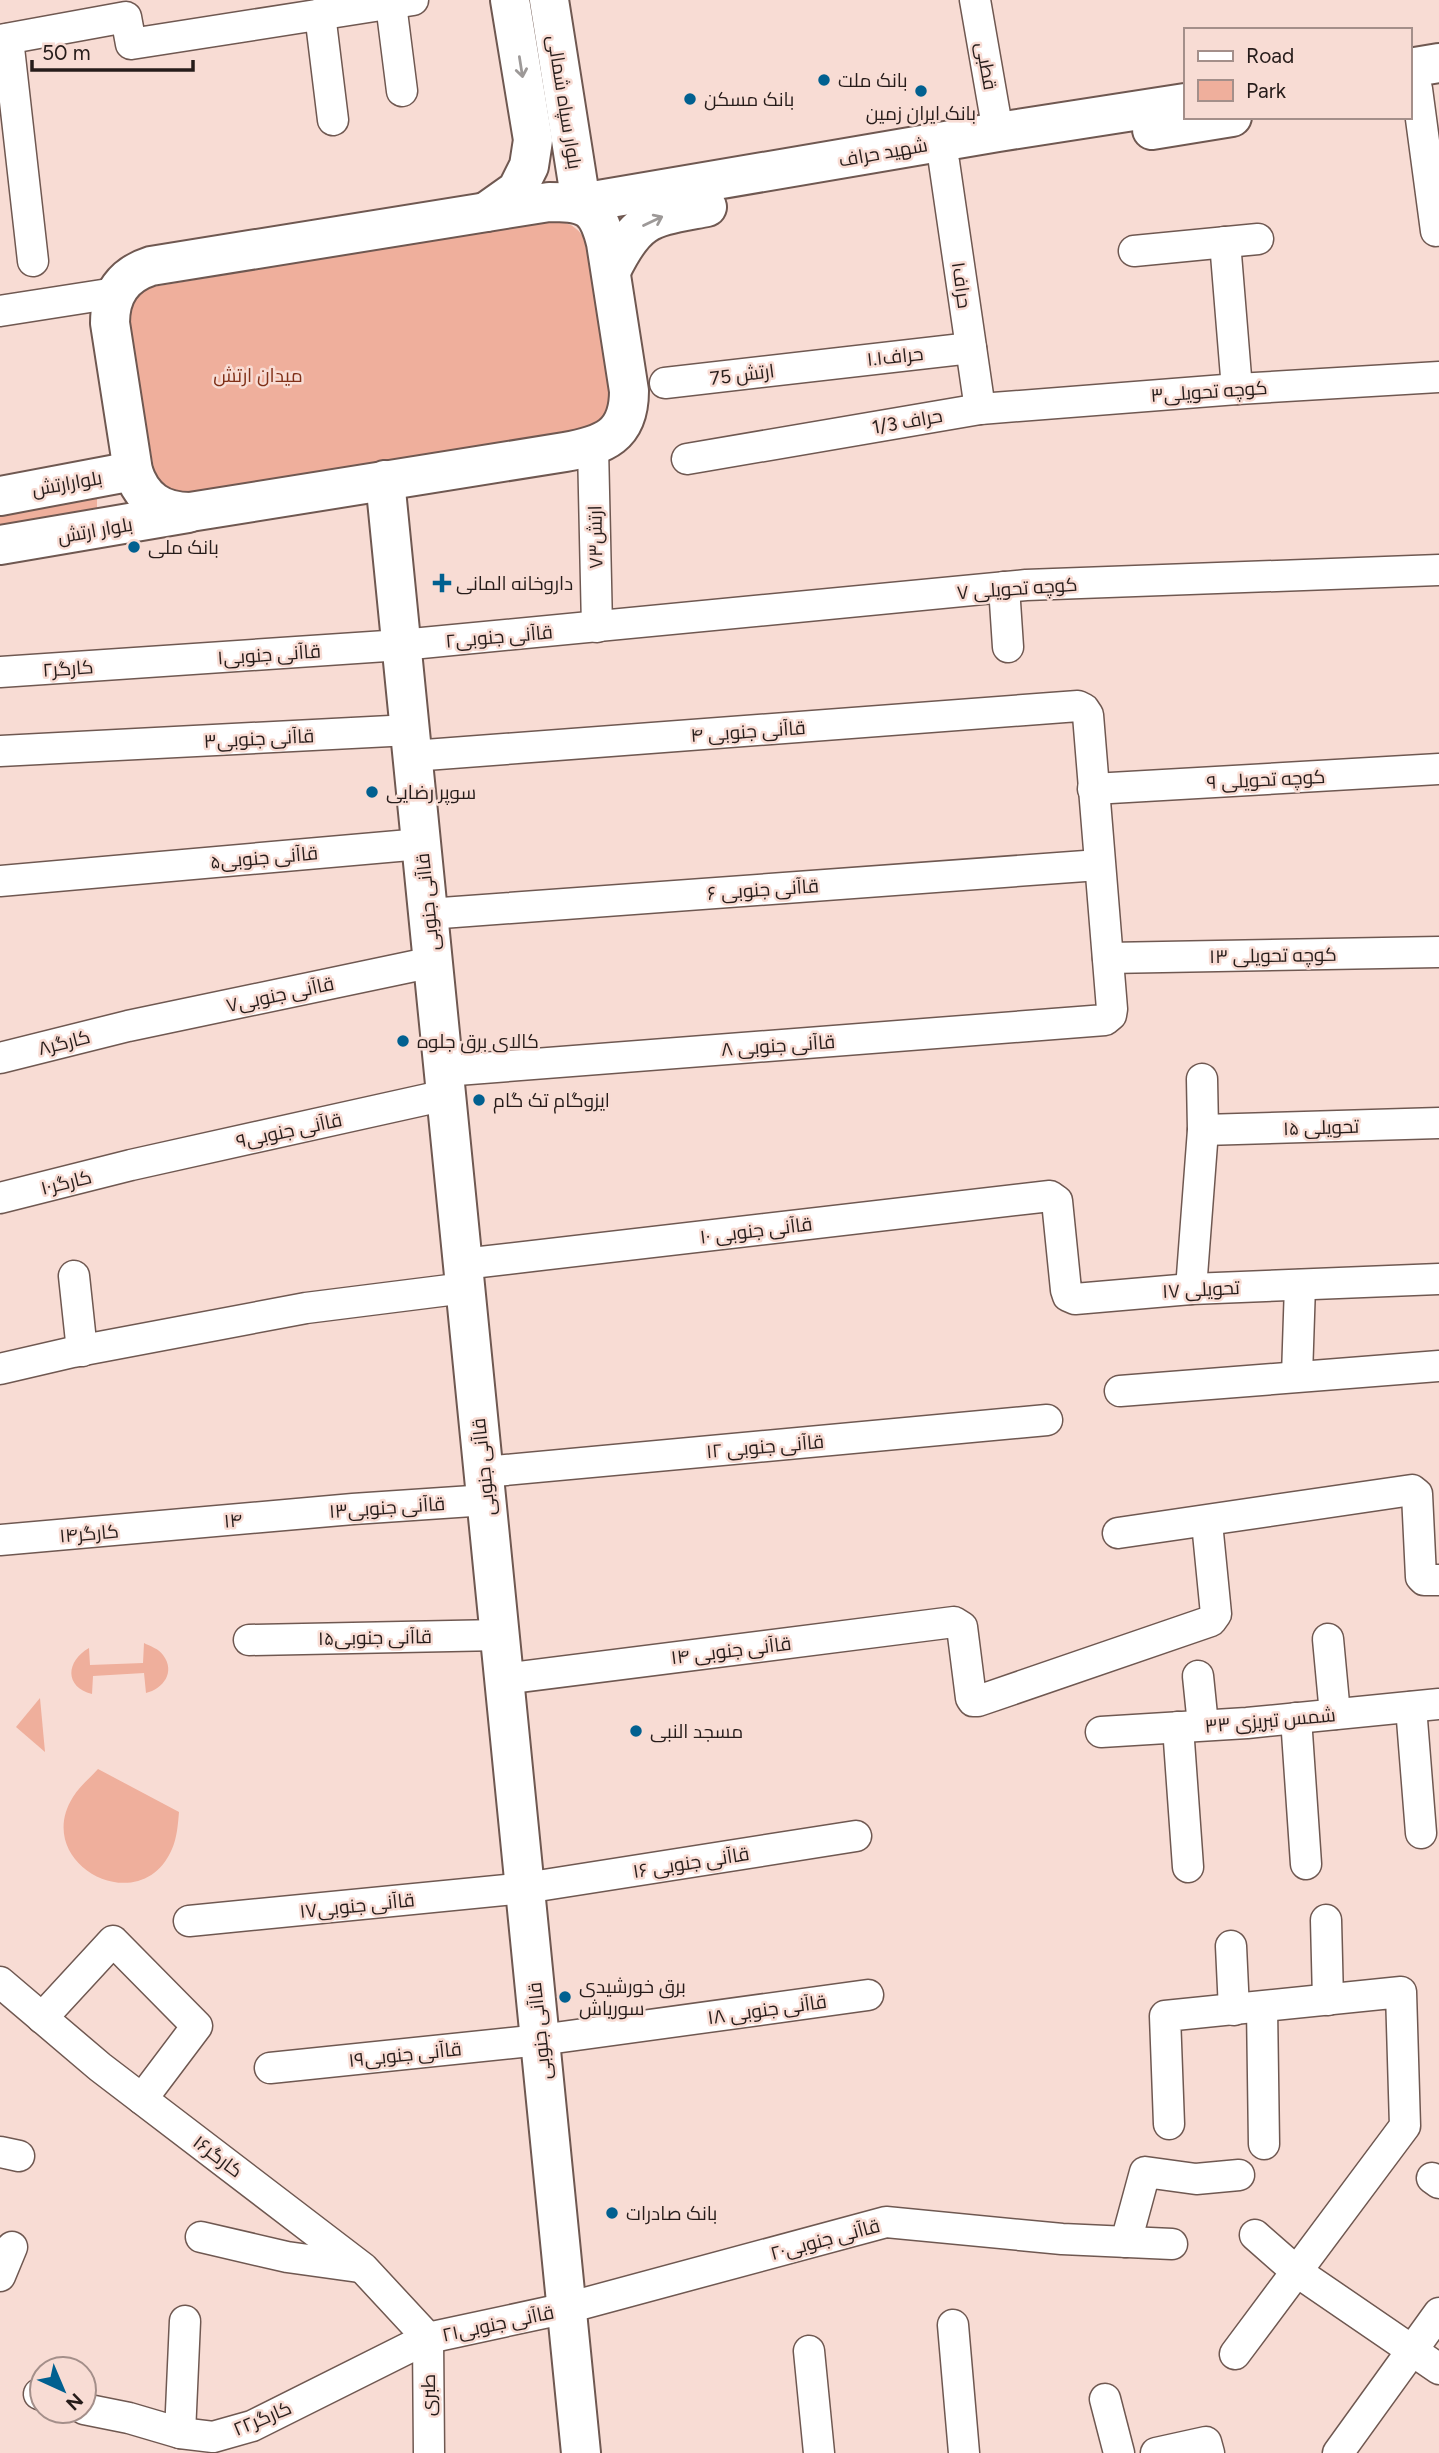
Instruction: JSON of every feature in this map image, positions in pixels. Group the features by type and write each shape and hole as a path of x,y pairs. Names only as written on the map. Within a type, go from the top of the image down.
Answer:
{"main road":[{"name":"بلوار سپاه شمالی","path":"510,0 551,137 581,203"},
{"name":"بلوار سپاه شمالی","path":"486,212 517,190 529,166 551,137 549,0"},
{"name":"شهید حراف","path":"581,203 742,188 999,132 1184,103"},
{"path":"611,271 625,243 638,228 659,216 742,188 944,162 1219,119"},
{"path":"550,202 581,203 594,212 602,228 629,391 629,406 624,422 615,434 602,444 190,512 175,512 160,507 147,498 137,485 110,323 110,308 115,293 131,275 151,266 486,212 550,202"},
{"name":"بلوارارتش","path":"0,496 133,471"},
{"name":"قاآنی جنوبی","path":"385,480 582,2453"},
{"name":"بلوار ارتش","path":"0,545 190,512"}],"street":[{"name":"قطبی","path":"975,0 999,132"},
{"path":"33,261 4,40 125,9 131,44 402,2 402,90"},
{"path":"320,14 333,120"},
{"path":"1423,79 1438,231"},
{"name":"حراف۱","path":"944,162 980,409"},
{"path":"1134,251 1258,239"},
{"path":"1225,242 1237,388"},
{"path":"0,311 115,293"},
{"name":"حراف۱.۱","path":"818,365 971,348"},
{"name":"75 ارتش","path":"666,383 818,365"},
{"name":"کوچه تحویلی۳","path":"980,409 1237,388 1439,377"},
{"name":"1/3 حراف","path":"687,459 980,409"},
{"name":"ارتش۷۳","path":"593,447 597,627"},
{"name":"کوچه تحویلی ۷","path":"597,627 1004,587 1439,570"},
{"path":"1004,587 1008,647"},
{"name":"۲قاآنی جنوبی","path":"401,645 597,627"},
{"name":"قاآنی جنوبی۱","path":"136,664 401,645"},
{"name":"کارگر۲","path":"0,672 136,664"},
{"name":"قاآنی جنوبی ۴","path":"411,743 1078,706 1088,715 1093,789"},
{"name":"قاآنی جنوبی۳","path":"0,751 109,746 411,743"},
{"name":"کوچه تحویلی ۹","path":"1093,789 1439,769"},
{"path":"1093,789 1108,958"},
{"name":"قاآنی جنوبی۵","path":"0,881 421,844"},
{"name":"قاآنی جنوبی ۶","path":"428,914 1099,865"},
{"name":"کوچه تحویلی ۱۳","path":"1108,958 1439,952"},
{"name":"قاآنی جنوبی ۸","path":"445,1083 1105,1020 1111,1015 1112,1009 1108,958"},
{"name":"قاآنی جنوبی۷","path":"128,1026 433,962"},
{"name":"کارگر۸","path":"0,1058 128,1026"},
{"path":"1191,1289 1203,1130 1202,1079"},
{"name":"قاآنی جنوبی۹","path":"131,1165 445,1083"},
{"name":"تحویلی ۱۵","path":"1203,1130 1439,1123"},
{"name":"کارگر۱۰","path":"0,1198 131,1165"},
{"name":"قاآنی جنوبی ۱۰","path":"0,1369 464,1276 1050,1196"},
{"name":"تحویلی ۱۷","path":"1050,1196 1057,1201 1068,1296 1075,1298 1191,1289 1439,1279"},
{"path":"74,1276 82,1351"},
{"path":"1297,1376 1300,1285"},
{"path":"1120,1391 1439,1366"},
{"name":"قاآنی جنوبی ۱۲","path":"485,1486 1047,1420"},
{"name":"قاآنی جنوبی۱۳","path":"288,1515 485,1486"},
{"path":"1118,1533 1412,1490 1417,1494 1421,1577 1424,1580 1439,1580"},
{"name":"۱۴","path":"177,1525 288,1515"},
{"name":"کارگر۱۴","path":"0,1540 177,1525"},
{"name":"قاآنی جنوبی ۱۴","path":"504,1679 954,1622 962,1627 971,1698 978,1701 1210,1621 1216,1614 1208,1533"},
{"name":"قاآنی جنوبی۱۵","path":"249,1640 500,1634"},
{"path":"1328,1639 1335,1714"},
{"path":"1188,1867 1190,1726 1198,1676"},
{"path":"1421,1833 1425,1706"},
{"name":"شمس تبریزی ۳۳","path":"1101,1732 1425,1706"},
{"path":"1296,1718 1306,1864"},
{"name":"قاآنی جنوبی ۱۶","path":"525,1888 856,1836"},
{"name":"قاآنی جنوبی۱۷","path":"189,1922 525,1888"},
{"path":"1326,1920 1328,2000"},
{"path":"42,2018 113,1941 197,2026 142,2099"},
{"path":"1231,1946 1248,2008 1264,2144"},
{"name":"کارگر۱۶","path":"0,1982 142,2099 363,2268 428,2338"},
{"path":"1169,2124 1165,2017 1401,1992 1405,2126 1235,2354"},
{"name":"قاآنی جنوبی ۱۸","path":"540,2040 868,1995"},
{"name":"قاآنی جنوبی۱۹","path":"270,2068 540,2040"},
{"path":"1126,2242 1146,2172 1196,2179 1240,2175"},
{"name":"۲۰قاآنی جنوبی","path":"567,2308 887,2222 1062,2239 1172,2244"},
{"path":"1255,2235 1296,2270 1439,2370"},
{"path":"201,2237 287,2257 363,2268"},
{"path":"3,2283 12,2247"},
{"name":"قاآنی جنوبی۲۱","path":"428,2338 567,2308"},
{"path":"1338,2453 1439,2313"},
{"path":"180,2433 185,2321"},
{"path":"953,2325 964,2453"},
{"name":"۲۲کارگر","path":"98,2412 180,2433 213,2437 251,2426 428,2338"},
{"name":"طبری","path":"428,2338 429,2453"},
{"path":"809,2351 819,2453"},
{"path":"1105,2399 1119,2453"},
{"path":"1156,2453 1207,2447"}],"green space":[{"name":"میدان ارتش","path":"551,221 574,227 588,248 610,393 606,412 595,423 584,430 188,493 169,489 155,476 129,321 132,302 146,288"},
{"path":"97,498 97,511 0,527 0,514"},
{"path":"144,1643 161,1653 167,1661 166,1679 158,1688 146,1693 144,1673 93,1676 92,1694 76,1686 71,1673 72,1666 81,1653 89,1648 90,1665 143,1663"},
{"path":"40,1698 45,1752 16,1727"},
{"path":"98,1769 179,1812 172,1849 157,1870 138,1881 116,1882 95,1876 78,1862 66,1844 64,1821 73,1797"}],"place":[{"name":"بانک ملت","path":"824,80"},
{"name":"بانک ایران زمین","path":"921,91"},
{"name":"بانک مسکن","path":"690,99"},
{"name":"بانک ملی","path":"134,547"},
{"name":"داروخانه المانی","path":"442,583"},
{"name":"سوپر رضایی","path":"372,792"},
{"name":"کالای برق جلوه","path":"403,1041"},
{"name":"ایزوگام تک گام","path":"479,1100"},
{"name":"مسجد النبی","path":"636,1731"},
{"name":"برق خورشیدی سوریاش","path":"565,1997"},
{"name":"بانک صادرات","path":"612,2213"}]}
